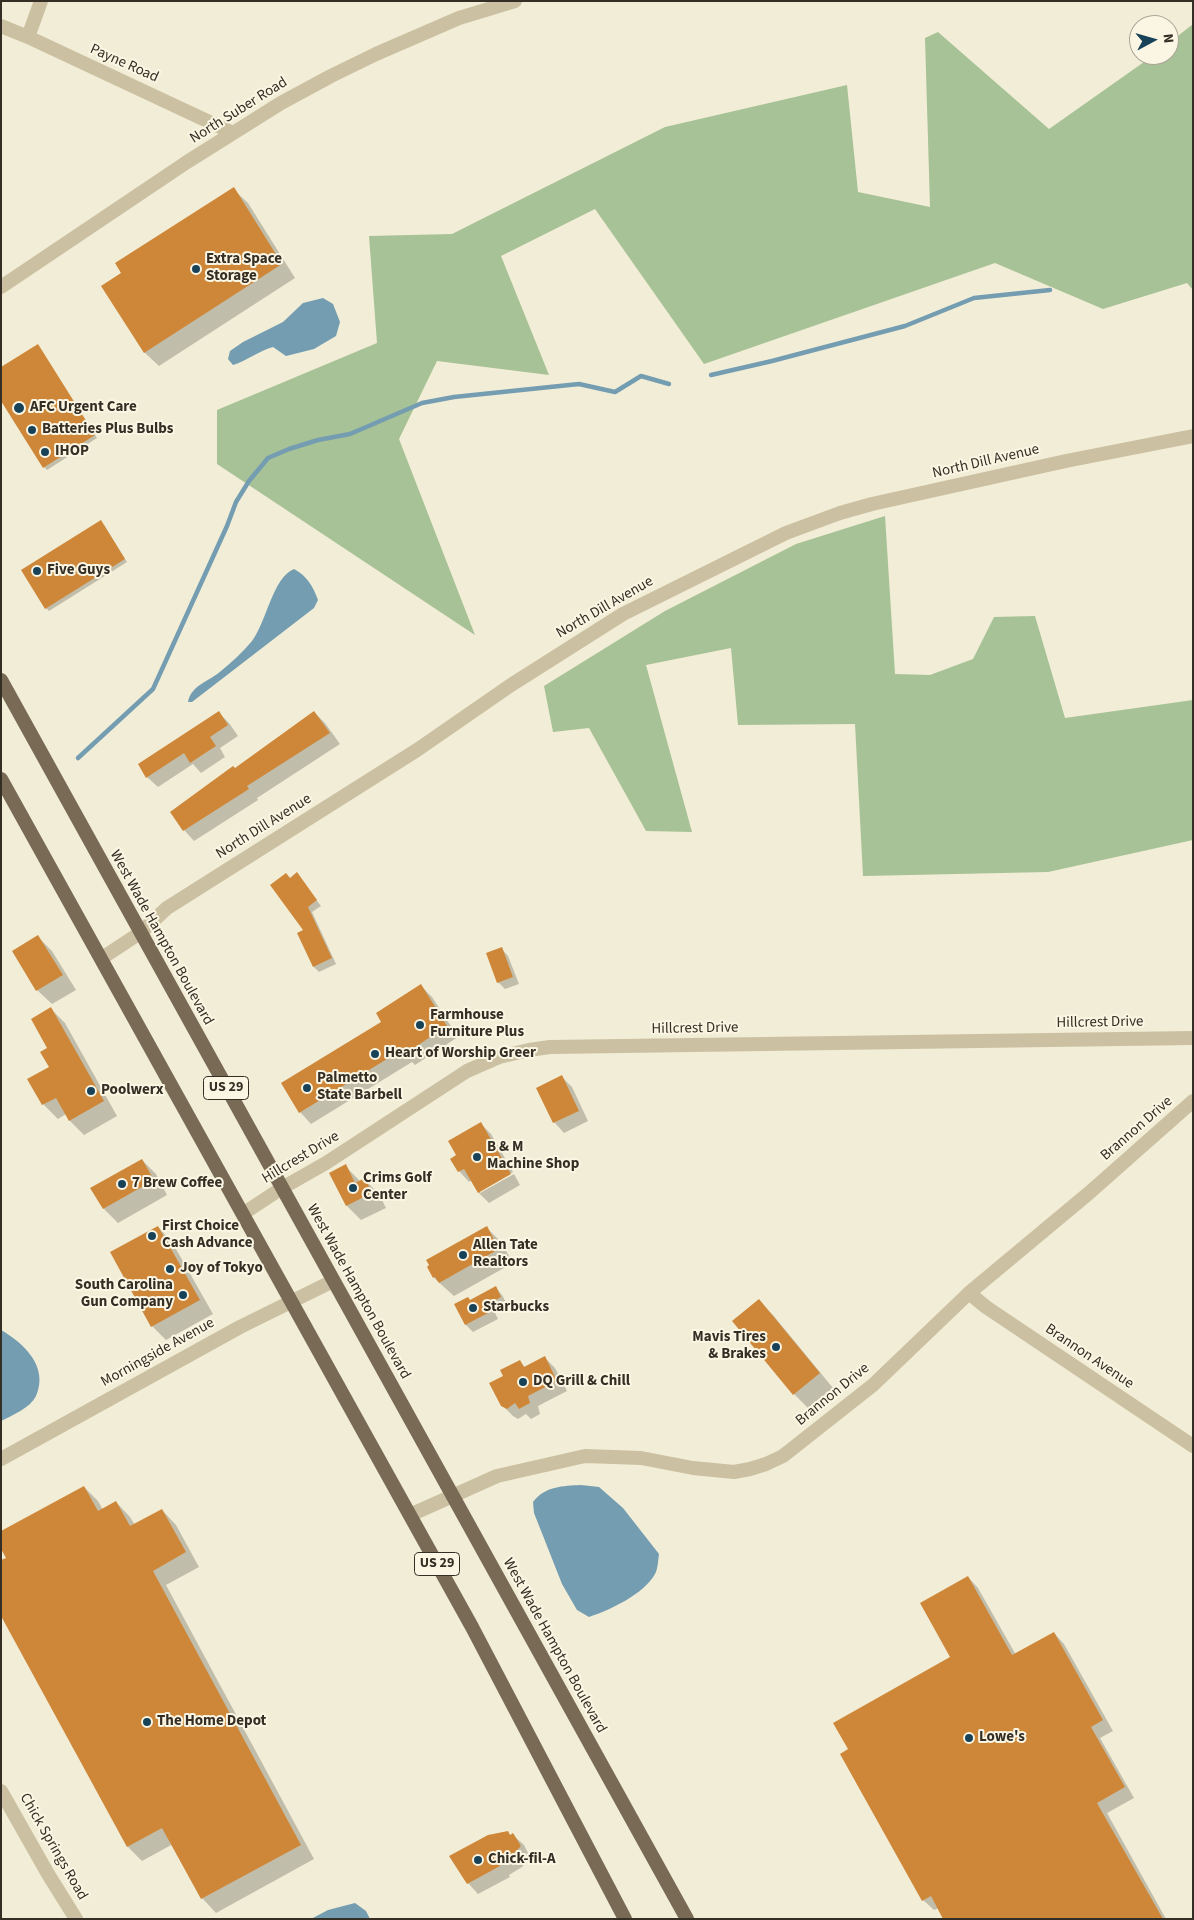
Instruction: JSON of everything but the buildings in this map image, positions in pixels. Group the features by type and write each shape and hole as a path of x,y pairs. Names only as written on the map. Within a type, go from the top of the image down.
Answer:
{"main road":[{"name":"West Wade Hampton Boulevard","path":"1,680 687,1919"},
{"name":"US 29","path":"1,779 244,1213 472,1627 625,1919"}],"street":[{"path":"28,37 42,1"},
{"name":"North Suber Road","path":"1,286 281,103 376,54 459,18 515,1"},
{"name":"Payne Road","path":"1,26 233,133"},
{"name":"North Dill Avenue","path":"102,958 140,933 167,908 417,750 591,633 658,595 778,537 812,523 872,504 1066,461 1193,436"},
{"name":"Hillcrest Drive","path":"244,1213 282,1188 326,1163 467,1071 499,1057 529,1050 550,1047 1193,1038"},
{"name":"Brannon Drive","path":"410,1515 497,1476 585,1456 640,1458 719,1472 750,1470 782,1456 873,1385 969,1293 1089,1193 1193,1101"},
{"name":"Morningside Avenue","path":"1,1459 240,1327 333,1281"},
{"name":"Brannon Avenue","path":"969,1293 1193,1446"},
{"name":"Chick Springs Road","path":"1,1791 76,1919"}],"green space":[{"path":"1193,24 1193,290 1187,283 1103,309 995,263 704,364 595,209 501,256 549,375 437,361 399,439 475,635 217,464 217,410 377,343 369,236 452,234 665,127 847,85 858,192 930,207 925,38 938,32 1049,129 1140,65 1179,65 1179,35"},
{"path":"885,516 895,674 930,675 973,659 994,617 1035,616 1065,718 1193,700 1193,840 1048,872 863,876 855,724 738,725 731,648 646,665 692,832 646,831 589,728 553,732 544,686 665,611 796,544"}],"water":[{"path":"323,298 333,304 340,322 336,336 314,349 286,356 273,347 233,365 228,359 230,351 243,342 283,322 303,303"},
{"path":"294,569 306,578 314,590 318,600 314,608 192,702 188,702 197,687 217,675 252,641 275,591 287,574"},
{"path":"1,1330 10,1335 32,1357 37,1366 39,1385 36,1396 30,1404 1,1421"},
{"path":"581,1485 599,1487 623,1508 659,1554 656,1572 643,1588 616,1606 589,1617 577,1610 562,1584 534,1513 533,1502 549,1490"},
{"path":"355,1903 366,1911 370,1919 311,1919 328,1910"}],"waterway":[{"path":"711,375 905,326 974,298 1050,290"},
{"path":"78,758 153,689 227,526 236,502 249,481 268,458 318,440 350,434 422,403 454,397 579,384 615,392 641,376 669,384"}],"place":[{"name":"Extra Space Storage","path":"196,269"},
{"name":"AFC Urgent Care","path":"19,408"},
{"name":"Batteries Plus Bulbs","path":"32,430"},
{"name":"IHOP","path":"45,452"},
{"name":"Five Guys","path":"37,571"},
{"name":"Farmhouse Furniture Plus","path":"420,1025"},
{"name":"Heart of Worship Greer","path":"375,1054"},
{"name":"Palmetto State Barbell","path":"307,1088"},
{"name":"Poolwerx","path":"91,1091"},
{"name":"B & M Machine Shop","path":"477,1157"},
{"name":"7 Brew Coffee","path":"122,1184"},
{"name":"Crims Golf Center","path":"353,1188"},
{"name":"First Choice Cash Advance","path":"152,1236"},
{"name":"Allen Tate Realtors","path":"463,1255"},
{"name":"Joy of Tokyo","path":"170,1269"},
{"name":"South Carolina Gun Company","path":"183,1295"},
{"name":"Starbucks","path":"473,1308"},
{"name":"Mavis Tires & Brakes","path":"776,1347"},
{"name":"DQ Grill & Chill","path":"523,1382"},
{"name":"The Home Depot","path":"147,1722"},
{"name":"Lowe's","path":"969,1738"},
{"name":"Chick-fil-A","path":"478,1860"}]}
